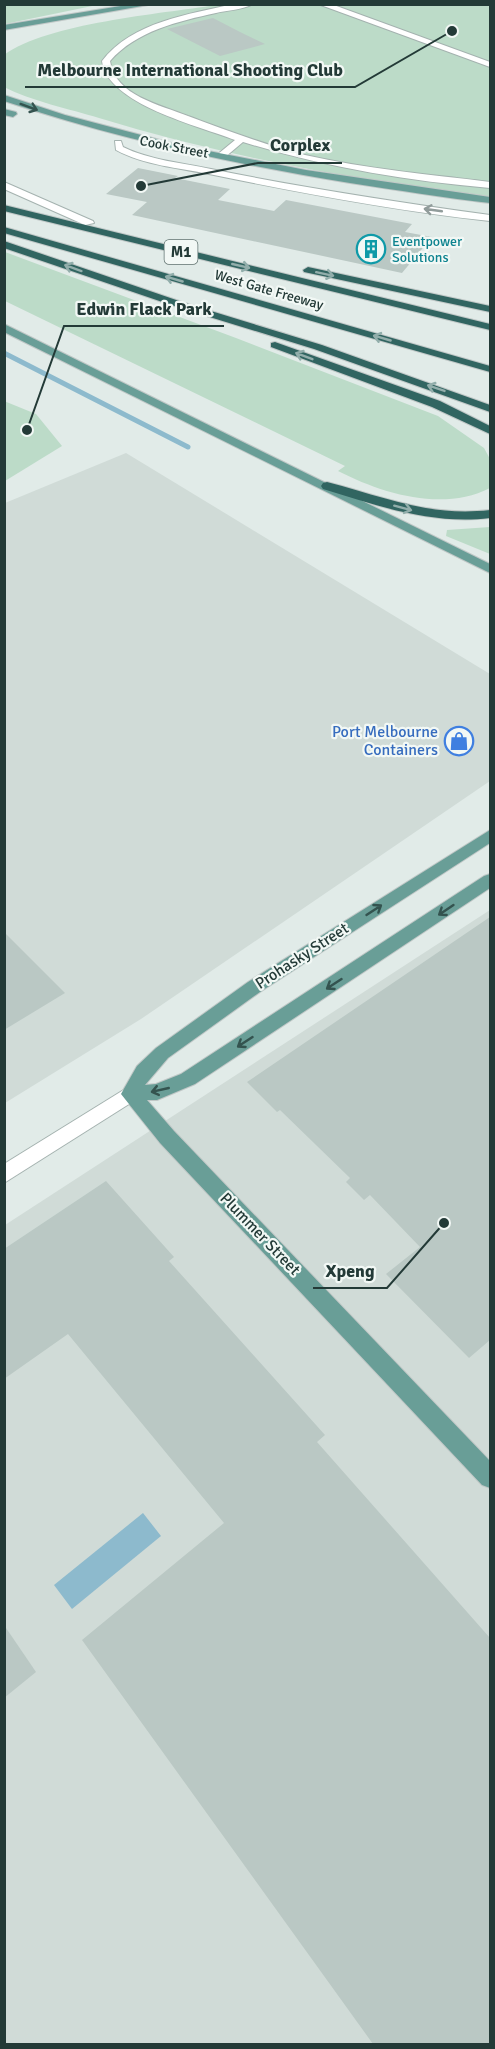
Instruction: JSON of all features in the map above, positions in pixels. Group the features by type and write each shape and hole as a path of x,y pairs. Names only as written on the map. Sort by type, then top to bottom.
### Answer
{"highway":[{"name":"West Gate Freeway","path":"4,208 490,327"},
{"path":"62,223 89,223 490,309"},
{"name":"West Gate Freeway","path":"4,230 490,369"},
{"path":"8,246 181,305 318,347 490,409"},
{"path":"301,280 490,316"},
{"path":"181,305 265,341 436,404 490,430"},
{"path":"327,486 435,516 467,517 490,514"}],"main road":[{"path":"4,28 150,4"},
{"path":"4,38 66,18"},
{"name":"Cook Street","path":"4,98 101,130 221,156 490,200"},
{"name":"Cook Street","path":"95,138 223,165 490,209"},
{"path":"4,321 17,333"},
{"path":"4,327 490,569"},
{"name":"Prohasky Street","path":"130,1094 144,1071 162,1053 254,987 490,836"},
{"name":"Prohasky Street","path":"130,1094 157,1092 188,1079 490,880"},
{"name":"Plummer Street","path":"130,1094 175,1146 490,1477"}],"street":[{"path":"249,4 165,24 119,46 106,61 110,74 131,96 150,105 242,139 302,158 363,169 490,185"},
{"path":"322,4 490,65"},
{"path":"221,156 242,139"},
{"name":"Cook Street","path":"118,143 118,148 126,153 196,170 316,193 490,218"},
{"path":"4,185 89,223"},
{"name":"Cook Street","path":"381,202 410,197"},
{"name":"Prohasky Street","path":"4,1176 130,1094"}],"shaded area":[{"path":"126,453 490,674 490,781 141,1019 5,1103 5,503"},
{"path":"490,910 490,2044 5,2044 5,1225"}],"green space":[{"path":"5,4 97,5 5,24"},
{"path":"216,5 490,5 490,197 342,175 244,156 147,132 51,104 4,87 4,55 23,44 76,27"},
{"path":"5,252 438,416 484,448 490,459 490,488 453,499 413,497 374,487 338,471 345,466 5,301"},
{"path":"4,401 36,414 62,446 5,481"},
{"path":"490,527 490,554 446,536 447,530"}],"water":[{"path":"143,1513 161,1536 72,1609 54,1585"}],"building":[{"path":"213,18 265,44 220,56 167,29"},
{"path":"138,168 230,189 218,200 274,211 286,200 412,224 405,232 432,237 402,273 132,215 147,202 106,194"},
{"path":"490,917 490,1340 469,1358 386,1274 420,1247 370,1195 364,1200 346,1182 350,1178 280,1110 277,1112 247,1082"},
{"path":"4,932 65,993 4,1030"},
{"path":"106,1181 174,1257 169,1261 325,1435 317,1442 490,1638 490,2044 373,2044 82,1640 224,1523 68,1334 4,1379 4,1249"},
{"path":"4,1625 36,1672 4,1698"}],"waterway":[{"path":"4,353 188,447"}],"place":[{"name":"Melbourne International Shooting Club","path":"452,31"},
{"name":"Corplex","path":"141,186"},
{"name":"Eventpower Solutions","path":"371,249"},
{"name":"Edwin Flack Park","path":"27,430"},
{"name":"Port Melbourne Containers","path":"459,741"},
{"name":"Xpeng","path":"444,1223"}]}
